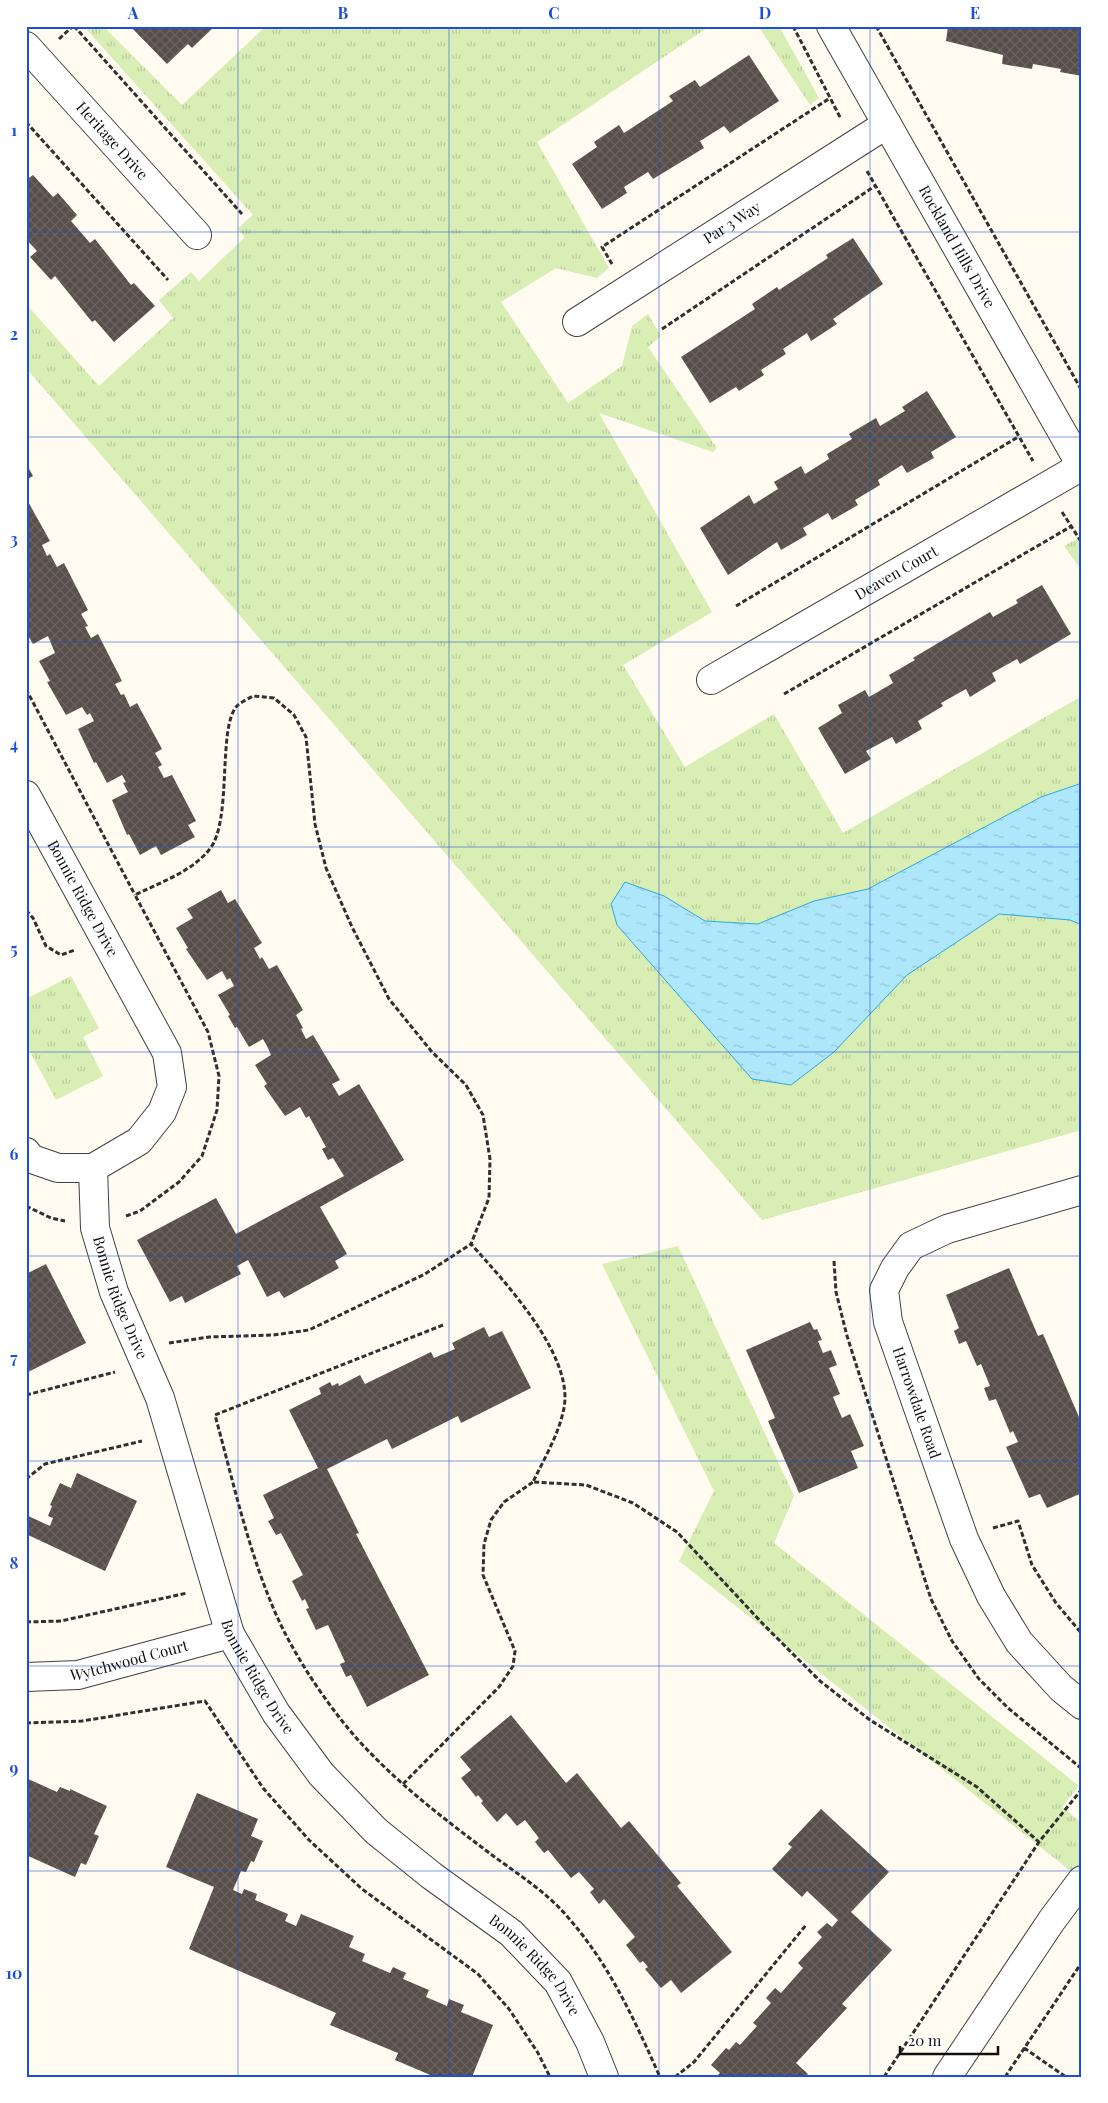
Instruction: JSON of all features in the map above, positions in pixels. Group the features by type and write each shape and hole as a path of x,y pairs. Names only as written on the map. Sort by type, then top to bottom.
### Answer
{"street":[{"name":"Rockland Hills Drive","path":"831,26 1082,467"},
{"name":"Heritage Drive","path":"26,46 197,235"},
{"name":"Par 3 Way","path":"577,322 887,124"},
{"name":"Deaven Court","path":"711,680 1082,467"},
{"name":"Bonnie Ridge Drive","path":"26,795 167,1053 172,1087 162,1112 140,1141 92,1168 58,1168 32,1159 26,1152"},
{"name":"Bonnie Ridge Drive","path":"92,1168 95,1228 114,1292 160,1398 230,1634 276,1713 321,1774 376,1831 432,1876 511,1933 558,1982 590,2042 604,2077"},
{"name":"Harrowdale Road","path":"1082,1190 947,1228 911,1246 895,1268 884,1290 888,1322 964,1539 987,1588 1019,1642 1061,1688 1082,1705"},
{"name":"Wytchwood Court","path":"26,1677 78,1675 230,1634"},
{"path":"947,2077 1052,1920 1082,1880"}],"path":[{"path":"74,26 242,214"},
{"path":"793,26 875,186 1070,527 1082,543"},
{"path":"876,26 1082,391"},
{"path":"614,269 602,247 830,98"},
{"path":"26,122 168,280"},
{"path":"662,329 875,186"},
{"path":"736,606 1018,437"},
{"path":"784,694 1070,527"},
{"path":"26,689 208,1032 219,1076 217,1110 202,1156 179,1182 140,1211 95,1228 51,1218 26,1206"},
{"path":"135,895 191,867 211,848 220,822 230,726 236,706 253,696 274,698 294,715 306,737 316,824 326,868 352,927 390,999 432,1052 466,1085 483,1115 490,1159 489,1198 471,1244 425,1274 309,1330 273,1335 209,1337 138,1348"},
{"path":"26,910 33,918 46,946 61,955 78,948"},
{"path":"402,1784 499,1687 512,1666 515,1651 483,1575 484,1544 491,1520 504,1502 533,1482 554,1440 564,1407 563,1377 544,1334 512,1290 471,1244"},
{"path":"834,1261 836,1292 847,1336 931,1599 952,1641 979,1679 1008,1708 1082,1769"},
{"path":"443,1326 215,1415 250,1544 270,1602 302,1662 339,1717 375,1758 402,1784 564,1912 598,1955 625,1999 660,2077"},
{"path":"26,1395 122,1370"},
{"path":"26,1479 45,1464 145,1441"},
{"path":"533,1482 586,1485 633,1503 677,1532 764,1625 820,1680 870,1720 977,1787 1038,1842"},
{"path":"988,1530 1018,1521 1032,1565 1056,1603 1082,1634"},
{"path":"26,1622 61,1621 190,1592"},
{"path":"26,1723 82,1721 205,1701 263,1788 309,1840 362,1889 478,1974 510,2009 538,2053 550,2077"},
{"path":"884,2077 1038,1842 1082,1788"},
{"path":"675,2077 694,2062 806,1925"},
{"path":"1005,2077 1082,1962"},
{"path":"1024,2048 1066,2077"}],"green space":[{"path":"91,26 103,26 182,105 266,26 710,26 537,142 609,268 597,278 556,268 501,302 568,403 622,366 632,326 648,314 661,336 648,347 717,448 713,452 599,413 712,612 623,665 685,767 774,714 843,833 1082,696 1082,1130 762,1220 26,368 26,304 99,386 173,318 159,300 191,272 199,281 245,237 237,229 253,215 87,30"},
{"path":"758,26 779,26 819,98 810,105"},
{"path":"1082,536 1082,571 1064,546"},
{"path":"71,976 99,1028 83,1037 103,1076 56,1100 26,1044 26,999"},
{"path":"678,1246 794,1496 774,1543 1079,1786 1062,1807 1082,1823 1082,1880 679,1561 714,1491 602,1264"}],"water":[{"path":"1082,783 1082,925 1070,920 999,914 907,975 834,1052 791,1085 752,1079 617,925 611,904 625,882 664,896 705,921 758,924 814,901 868,889 1041,797"}],"building":[{"path":"130,26 215,26 192,48 188,44 167,64"},
{"path":"948,26 1082,26 1082,76 1060,72 1061,69 1033,64 1032,69 1002,64 1003,55 946,41"},
{"path":"749,55 779,101 730,133 724,126 700,141 704,148 653,179 648,172 624,187 627,193 602,209 572,164 597,147 594,142 619,125 624,133 673,101 669,96 695,80 700,87"},
{"path":"26,175 29,178 33,175 53,197 58,193 77,215 71,221 90,243 95,239 131,285 134,283 155,306 114,342 95,320 92,322 55,276 51,280 30,257 37,251 26,239"},
{"path":"853,238 883,284 833,319 837,324 811,341 807,333 783,349 786,354 761,370 764,375 739,391 736,387 710,403 681,357 755,309 752,304 777,287 779,290 828,258 826,255"},
{"path":"927,391 956,437 931,452 934,458 907,473 902,465 878,480 880,485 855,500 858,505 832,520 828,513 803,528 807,535 781,550 777,542 728,575 700,528 749,495 754,504 778,489 774,482 801,466 805,474 829,459 827,454 852,439 849,434 876,418 880,426 905,411 902,407"},
{"path":"26,463 33,476 26,480"},
{"path":"26,498 50,541 42,545 47,556 50,554 57,567 64,563 88,610 81,614 88,626 85,627 91,638 98,634 122,681 115,684 121,695 124,694 130,707 137,703 162,749 155,753 162,765 158,767 164,778 172,775 196,821 188,825 195,837 161,855 156,846 140,855 129,834 127,835 112,800 128,792 123,783 126,782 122,775 107,783 96,762 94,763 78,729 94,721 90,713 87,715 82,707 66,715 47,682 50,681 39,661 55,653 48,636 33,644 26,632"},
{"path":"1042,585 1071,634 1020,664 1017,659 992,673 996,681 970,697 966,689 941,703 943,706 918,721 922,729 896,744 892,737 866,751 871,759 845,774 818,728 842,713 838,705 865,690 869,697 893,683 889,675 915,660 913,658 990,612 993,617 1018,603 1016,600"},
{"path":"221,890 228,903 235,899 262,943 254,948 260,959 262,957 269,969 277,965 303,1010 296,1015 303,1028 301,1029 306,1039 313,1035 340,1080 332,1084 339,1096 359,1084 404,1160 320,1207 347,1254 335,1261 339,1268 284,1298 279,1291 267,1297 248,1260 237,1266 241,1274 185,1303 182,1296 170,1302 137,1240 216,1198 236,1234 344,1176 333,1158 328,1160 322,1149 326,1147 309,1116 306,1118 300,1107 285,1116 264,1086 267,1084 255,1065 271,1055 267,1046 263,1039 249,1047 237,1027 235,1028 228,1016 230,1015 218,995 234,986 230,978 227,980 222,971 207,980 186,949 188,948 176,928 193,918 187,909"},
{"path":"46,1264 86,1343 26,1373 26,1274"},
{"path":"1009,1268 1038,1336 1043,1334 1082,1424 1082,1493 1047,1508 1040,1494 1029,1498 1006,1447 1018,1442 1013,1431 1010,1433 996,1399 989,1401 984,1388 990,1386 981,1364 977,1366 966,1341 959,1344 954,1331 959,1328 946,1295"},
{"path":"810,1322 814,1330 817,1329 822,1340 818,1341 823,1353 831,1350 837,1365 829,1368 840,1394 833,1397 842,1418 850,1414 864,1446 851,1451 858,1468 799,1493 768,1421 775,1418 746,1350"},
{"path":"484,1327 489,1337 502,1331 531,1388 461,1423 458,1416 392,1449 387,1439 327,1469 359,1533 356,1534 429,1675 367,1707 351,1675 346,1677 340,1664 345,1662 328,1625 316,1630 306,1609 309,1608 305,1599 302,1601 292,1581 303,1575 281,1533 276,1535 268,1521 274,1518 263,1495 318,1468 289,1410 321,1394 319,1388 330,1382 332,1386 338,1383 339,1386 360,1375 365,1384 431,1352 434,1358 455,1349 452,1343"},
{"path":"77,1473 137,1501 105,1571 26,1534 26,1515 50,1526 53,1518 48,1516 52,1506 50,1505 60,1483 71,1488"},
{"path":"511,1715 566,1783 577,1773 621,1828 629,1821 681,1883 677,1886 732,1952 681,1993 671,1980 661,1988 645,1969 648,1967 643,1961 640,1963 626,1945 635,1937 604,1899 599,1904 590,1892 594,1889 579,1872 571,1878 548,1850 544,1853 535,1842 539,1838 525,1820 517,1826 506,1813 497,1822 481,1803 483,1801 478,1795 476,1797 461,1778 471,1770 460,1757"},
{"path":"26,1778 57,1792 60,1787 70,1791 70,1789 107,1806 94,1834 99,1836 86,1865 81,1863 75,1877 26,1855"},
{"path":"197,1793 258,1819 251,1836 263,1841 254,1862 251,1861 246,1872 241,1871 233,1890 242,1894 244,1889 257,1894 255,1900 288,1914 285,1921 296,1926 301,1914 354,1936 349,1947 365,1954 362,1961 390,1973 393,1967 406,1973 403,1979 429,1990 426,1997 447,2006 449,1999 464,2005 461,2012 493,2025 472,2077 435,2077 395,2060 398,2053 330,2025 336,2013 189,1949 214,1887 166,1867"},
{"path":"821,1809 889,1872 851,1912 892,1950 842,2004 847,2008 796,2063 808,2074 805,2077 716,2077 720,2073 711,2065 726,2048 729,2050 736,2042 740,2045 757,2026 753,2023 771,2003 766,1998 775,1988 781,1993 803,1968 798,1963 822,1937 817,1932 827,1923 832,1927 838,1920 807,1891 802,1897 772,1869 792,1847 788,1844"}]}
